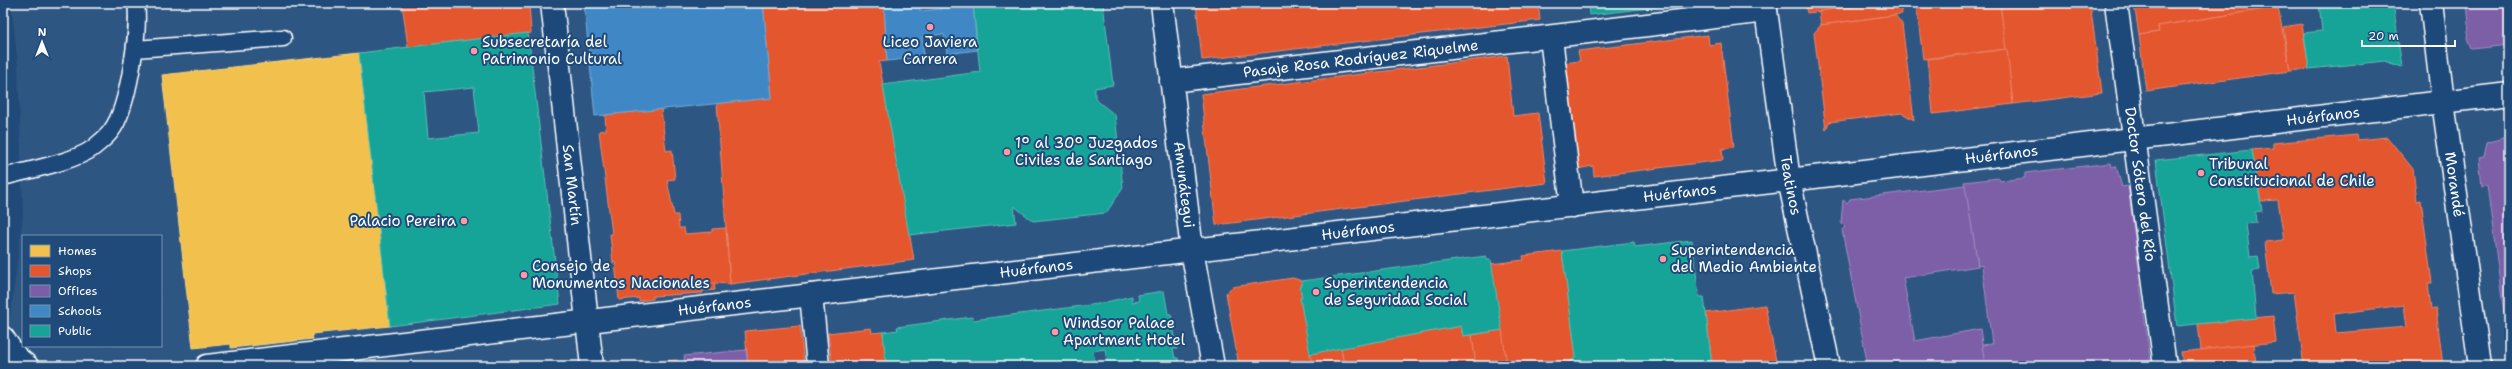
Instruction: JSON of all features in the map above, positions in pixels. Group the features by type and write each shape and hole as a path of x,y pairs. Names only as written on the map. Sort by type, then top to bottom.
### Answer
{"street":[{"name":"San Martín","path":"552,3 592,366"},
{"name":"Amunátegui","path":"1162,3 1192,250 1213,366"},
{"name":"Doctor Sótero del Río","path":"2116,3 2164,366"},
{"name":"Morandé","path":"2431,3 2443,102 2480,366"},
{"name":"Pasaje Rosa Rodríguez Riquelme","path":"1172,81 1551,38 1766,7"},
{"name":"Teatinos","path":"1766,7 1789,180 1829,366"},
{"path":"1551,38 1572,206"},
{"name":"Huérfanos","path":"207,366 1572,206 2509,94"},
{"path":"811,295 818,366"},
{"path":"3,338 16,357 27,366"}],"lane":[{"path":"3,177 54,163 92,149 112,130 127,94 135,49 136,3"},
{"path":"135,49 283,38"}],"shaded area":[{"path":"11,3 2509,3 2509,366 4,366 23,215 18,65"}],"building: Homes":[{"path":"359,53 390,326 312,334 313,339 231,348 231,344 193,348 162,75"}],"building: Shops":[{"path":"402,3 529,3 531,33 408,47"},
{"path":"763,3 884,3 887,61 879,62 914,260 730,284 717,103 772,98"},
{"path":"1196,3 1538,3 1540,20 1202,60"},
{"path":"1805,3 1886,3 1807,13"},
{"path":"1886,3 1900,3 1902,14 1821,25 1819,11"},
{"path":"1916,3 2000,3 2007,49 1923,59"},
{"path":"2000,3 2090,3 2102,93 2013,104"},
{"path":"2134,3 2277,3 2278,7 2158,26 2159,32 2139,35"},
{"path":"2278,7 2290,71 2146,91 2139,35 2159,32 2158,26"},
{"path":"1895,15 1902,24 1914,120 1902,113 1829,122 1826,130 1814,33 1821,25"},
{"path":"2302,24 2309,69 2290,71 2283,27"},
{"path":"1708,35 1709,45 1721,43 1734,147 1722,149 1723,160 1594,176 1593,166 1577,169 1564,63 1580,61 1578,51"},
{"path":"2007,49 2013,104 1933,114 1928,59"},
{"path":"1507,56 1513,116 1538,113 1547,183 1216,225 1201,94"},
{"path":"661,109 666,151 672,150 675,179 667,180 674,215 678,215 679,228 684,228 685,234 712,232 712,229 726,228 730,284 714,283 715,290 702,291 703,293 653,296 653,299 639,301 639,298 619,300 615,262 613,263 610,234 612,234 599,131 606,130 605,115"},
{"path":"2356,135 2357,140 2387,137 2413,169 2417,201 2421,200 2432,283 2428,283 2431,310 2436,309 2443,366 2304,366 2294,292 2271,294 2265,242 2284,240 2278,200 2261,201 2252,150 2273,148 2273,143","holes":["2404,305 2407,327 2336,333 2334,314"]},
{"path":"1562,251 1576,356 1571,362 1539,366 1507,366 1491,264 1524,260 1523,256"},
{"path":"1293,278 1302,281 1302,286 1300,286 1302,298 1300,298 1313,366 1239,366 1226,293 1232,287"},
{"path":"1765,305 1777,366 1712,366 1706,313"},
{"path":"2273,316 2276,342 2201,350 2198,324"},
{"path":"800,326 804,366 748,366 745,331"},
{"path":"1461,326 1463,336 1472,335 1476,366 1344,366 1341,348"},
{"path":"871,328 872,333 883,332 886,366 832,366 828,333"},
{"path":"1502,330 1507,366 1476,366 1472,335"},
{"path":"2254,344 2256,366 2183,366 2181,352"},
{"path":"1341,348 1344,366 1313,366 1310,354"},
{"path":"677,360 678,366 623,366 623,364"},
{"path":"1571,362 1577,366 1539,366"}],"building: Offices":[{"path":"2467,3 2509,3 2509,45 2471,49 2467,39 2469,24"},
{"path":"2509,136 2509,352 2487,185 2482,186 2479,158 2484,157 2487,143"},
{"path":"2111,163 2112,167 2116,166 2122,187 2128,186 2139,270 2142,269 2143,284 2140,285 2151,366 1985,366 1982,345 1992,344 1982,265 1978,266 1964,182 1999,178 2000,181 2025,178 2025,173"},
{"path":"1965,185 1978,266 1903,278 1915,341 1980,329 1985,366 1868,366 1842,230 1845,227 1841,223 1843,200 1847,203 1850,199"},
{"path":"746,350 748,366 685,366 684,356"}],"building: Schools":[{"path":"584,3 763,3 772,98 595,116"},
{"name":"Liceo Javiera Carrera","path":"884,3 919,3 920,11 941,9 941,3 973,3 977,50 947,54 944,34 922,37 924,57 887,61"}],"building: Public":[{"name":"1° al 30° Juzgados Civiles de Santiago","path":"973,3 1103,3 1113,85 1095,88 1095,99 1115,115 1123,188 1106,213 1033,221 1014,206 1016,223 909,235 883,85 980,72"},
{"path":"1588,3 1692,3 1589,15"},
{"path":"2319,3 2393,3 2402,67 2385,61 2309,69 2304,33 2322,31"},
{"name":"Palacio Pereira","path":"528,33 560,304 390,326 359,53","holes":["474,87 479,133 428,138 424,92"]},
{"path":"2252,150 2262,211 2255,212 2256,223 2246,224 2250,257 2258,256 2260,270 2252,271 2256,318 2177,326 2156,160"},
{"path":"1692,240 1699,297 1704,297 1712,366 1577,366 1571,362 1576,356 1562,251 1634,242 1635,247"},
{"path":"1486,256 1487,260 1491,260 1502,330 1463,336 1461,326 1310,354 1300,298 1302,298 1300,286 1302,286 1302,281"},
{"path":"1164,291 1168,314 1171,314 1177,349 1173,349 1175,358 1178,358 1180,366 1108,366 1105,349 1093,351 1095,363 1078,366 886,366 883,332 898,330 897,327 972,317 973,320 1098,304 1132,296 1132,302 1139,301 1138,295"}],"place":[{"name":"Liceo Javiera Carrera","path":"930,27"},
{"name":"Subsecretaría del Patrimonio Cultural","path":"474,51"},
{"name":"1° al 30° Juzgados Civiles de Santiago","path":"1007,152"},
{"name":"Tribunal Constitucional de Chile","path":"2201,173"},
{"name":"Palacio Pereira","path":"464,221"},
{"name":"Superintendencia del Medio Ambiente","path":"1663,259"},
{"name":"Consejo de Monumentos Nacionales","path":"524,275"},
{"name":"Superintendencia de Seguridad Social","path":"1316,292"},
{"name":"Windsor Palace Apartment Hotel","path":"1055,332"}]}
